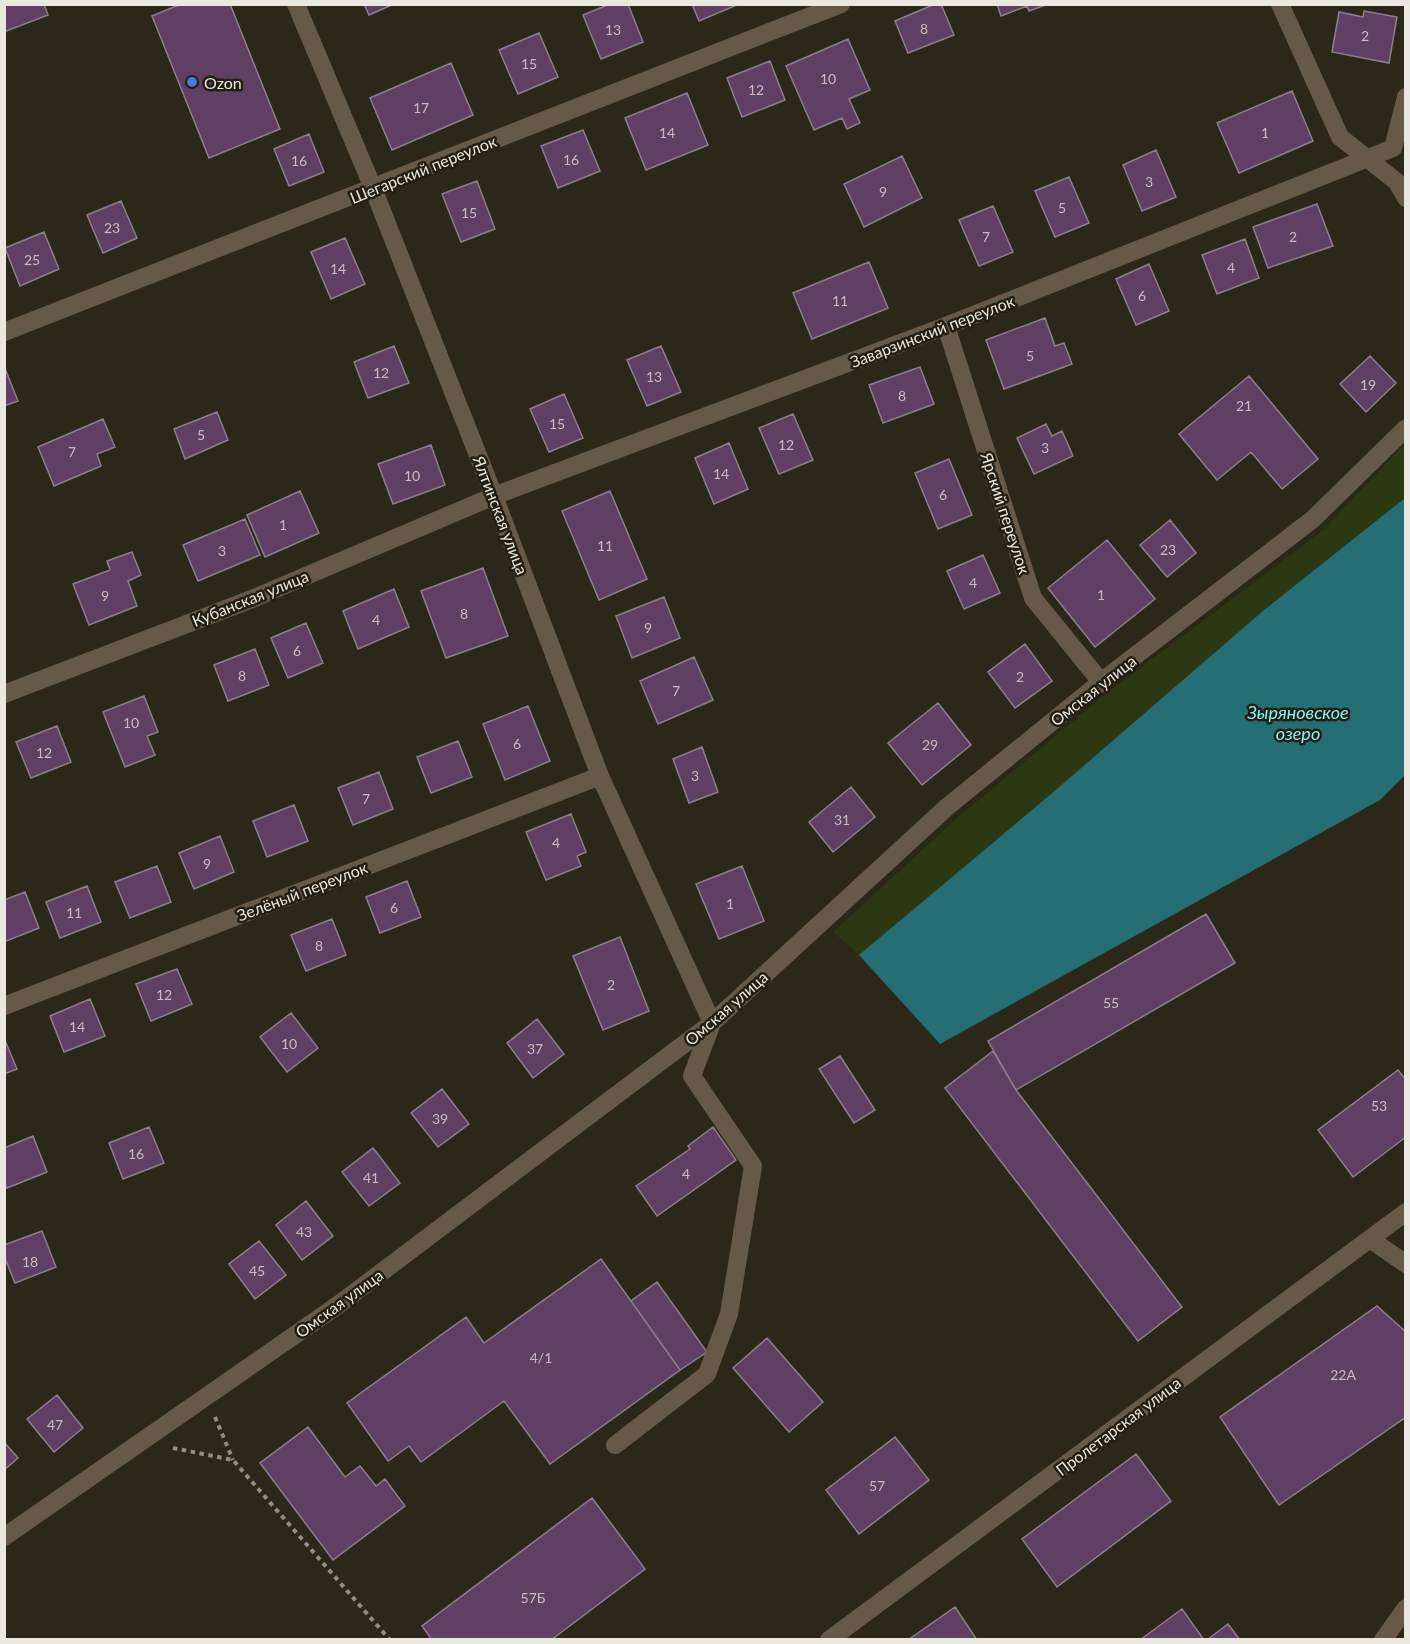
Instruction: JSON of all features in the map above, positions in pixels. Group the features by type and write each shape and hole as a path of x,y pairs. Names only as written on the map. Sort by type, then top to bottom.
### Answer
{"street":[{"name":"Ялтинская улица","path":"296,4 373,188 494,496 600,776 712,1023"},
{"name":"Шегарский переулок","path":"4,332 841,4"},
{"path":"1280,4 1340,137 1397,182 1406,198"},
{"name":"Заварзинский переулок","path":"494,496 946,326 1393,148 1406,97"},
{"name":"Ярский переулок","path":"946,326 1033,598 1101,682"},
{"name":"Омская улица","path":"4,1537 338,1305 712,1023 947,807 1101,682 1313,519 1406,428"},
{"name":"Кубанская улица","path":"4,694 252,599 494,496"},
{"name":"Зелёный переулок","path":"4,1006 600,776"},
{"path":"615,1445 707,1374 729,1314 753,1166 692,1076 712,1023"},
{"name":"Пролетарская улица","path":"829,1640 1406,1212"},
{"path":"1370,1239 1406,1264"},
{"path":"1383,1640 1406,1608"}],"path":[{"path":"207,1396 233,1460 390,1640"},
{"path":"141,1442 233,1460"}],"green space":[{"path":"1405,444 1405,498 1264,610 1051,794 859,955 833,932 958,817 1107,693 1323,530"}],"water":[{"name":"Зыряновское озеро","path":"1405,498 1405,775 1380,800 940,1044 859,955 1051,794 1264,610"}],"building":[{"path":"4,4 44,4 48,15 4,32"},
{"path":"181,4 230,4 280,129 209,158 152,16"},
{"path":"364,4 394,4 369,15"},
{"path":"610,4 628,4 643,42 601,59 583,15"},
{"path":"692,4 739,4 699,21"},
{"path":"935,4 941,4 954,35 908,53 895,21"},
{"path":"997,4 1048,4 1029,11 1027,6 1001,16"},
{"path":"1364,11 1397,17 1389,63 1332,52 1339,12 1363,17"},
{"path":"539,33 558,77 518,94 499,50"},
{"path":"848,39 870,90 849,99 860,123 847,129 842,118 814,130 786,66"},
{"path":"770,61 785,100 742,117 727,78"},
{"path":"451,63 473,115 392,150 370,98"},
{"path":"1292,91 1313,141 1239,173 1217,123"},
{"path":"687,93 708,145 646,170 625,118"},
{"path":"583,130 600,171 558,188 541,146"},
{"path":"309,134 324,172 289,186 274,149"},
{"path":"1156,150 1176,197 1142,211 1123,165"},
{"path":"902,156 922,198 864,227 844,184"},
{"path":"1069,177 1089,223 1055,237 1035,191"},
{"path":"477,181 495,229 461,242 442,194"},
{"path":"121,201 137,238 103,253 87,215"},
{"path":"1317,204 1333,246 1268,268 1253,227"},
{"path":"993,206 1013,252 979,266 959,220"},
{"path":"44,232 59,269 20,286 5,248"},
{"path":"345,238 365,284 331,299 311,252"},
{"path":"1245,239 1259,278 1217,294 1202,255"},
{"path":"869,262 888,308 812,339 793,293"},
{"path":"1149,264 1169,311 1136,325 1116,279"},
{"path":"1045,318 1055,346 1064,343 1072,364 1004,389 986,340"},
{"path":"394,346 409,383 368,398 354,362"},
{"path":"661,346 681,392 647,406 627,360"},
{"path":"1370,356 1396,383 1366,412 1340,384"},
{"path":"4,366 18,401 4,406"},
{"path":"920,367 934,404 883,423 869,385"},
{"path":"1249,376 1318,459 1282,489 1251,452 1217,480 1179,434"},
{"path":"564,394 583,438 549,452 530,409"},
{"path":"217,412 228,440 185,459 174,429"},
{"path":"793,414 813,460 779,474 759,428"},
{"path":"103,419 115,447 97,454 101,466 54,486 38,447"},
{"path":"1046,424 1052,436 1062,431 1073,456 1034,474 1017,438"},
{"path":"729,443 748,489 714,504 695,458"},
{"path":"431,445 445,485 393,504 378,464"},
{"path":"949,459 972,515 938,529 915,473"},
{"path":"300,491 319,533 265,557 247,515"},
{"path":"610,491 647,579 599,600 562,511"},
{"path":"245,519 260,555 198,581 183,545"},
{"path":"1170,520 1196,553 1167,577 1140,545"},
{"path":"1107,540 1155,599 1095,647 1048,588"},
{"path":"132,552 141,575 128,581 137,606 89,625 73,584 110,570 107,561"},
{"path":"983,555 1000,593 964,609 947,571"},
{"path":"483,568 508,636 446,658 421,591"},
{"path":"394,589 409,627 358,649 343,611"},
{"path":"664,597 680,638 632,658 616,616"},
{"path":"306,623 323,663 288,678 271,638"},
{"path":"1025,644 1052,681 1015,708 988,672"},
{"path":"255,649 269,685 228,701 214,665"},
{"path":"694,657 713,700 658,724 640,681"},
{"path":"144,696 158,732 147,736 155,755 125,767 103,712"},
{"path":"938,703 971,745 922,785 888,743"},
{"path":"528,706 550,761 505,780 483,724"},
{"path":"57,726 71,762 31,778 16,742"},
{"path":"458,741 472,777 431,793 417,757"},
{"path":"702,747 718,792 689,803 673,759"},
{"path":"379,772 393,809 353,825 338,788"},
{"path":"851,787 875,817 833,852 809,822"},
{"path":"294,805 308,841 267,857 253,821"},
{"path":"571,814 586,852 577,856 581,866 546,880 526,832"},
{"path":"220,836 234,872 194,889 179,853"},
{"path":"157,866 171,902 130,918 115,882"},
{"path":"742,866 764,921 719,939 696,884"},
{"path":"407,881 421,917 380,933 366,897"},
{"path":"87,886 101,922 60,938 46,902"},
{"path":"25,892 39,928 4,942 4,900"},
{"path":"1206,914 1235,963 1016,1090 988,1041"},
{"path":"332,919 346,955 306,971 291,935"},
{"path":"620,937 649,1011 603,1030 573,956"},
{"path":"177,969 192,1004 151,1021 136,984"},
{"path":"90,999 105,1036 64,1052 50,1016"},
{"path":"291,1013 318,1048 287,1072 260,1037"},
{"path":"537,1019 564,1054 533,1078 507,1043"},
{"path":"4,1038 17,1069 4,1074"},
{"path":"993,1051 1016,1090 1182,1307 1138,1341 945,1088"},
{"path":"840,1056 875,1110 854,1123 819,1069"},
{"path":"1398,1070 1406,1080 1406,1137 1353,1177 1318,1130"},
{"path":"442,1089 469,1124 438,1147 411,1113"},
{"path":"149,1127 164,1163 123,1179 109,1143"},
{"path":"713,1127 736,1160 657,1216 636,1186 690,1149 688,1146"},
{"path":"33,1136 47,1172 7,1188 4,1183 4,1148"},
{"path":"373,1148 400,1183 369,1206 342,1172"},
{"path":"306,1201 333,1236 302,1260 276,1225"},
{"path":"42,1231 56,1267 15,1283 4,1256 4,1245"},
{"path":"259,1241 286,1275 255,1299 229,1264"},
{"path":"601,1259 680,1370 550,1464 504,1401 421,1462 409,1446 388,1461 347,1403 466,1317 484,1343"},
{"path":"657,1282 707,1352 680,1370 631,1301"},
{"path":"1377,1306 1406,1332 1406,1417 1279,1505 1220,1417"},
{"path":"767,1338 823,1402 789,1432 733,1368"},
{"path":"57,1395 83,1428 54,1452 27,1419"},
{"path":"308,1427 345,1477 360,1466 376,1486 385,1479 405,1506 333,1560 260,1463"},
{"path":"895,1437 929,1480 859,1534 826,1490"},
{"path":"4,1442 18,1458 4,1470"},
{"path":"1136,1454 1171,1501 1057,1587 1022,1539"},
{"path":"592,1498 645,1569 551,1640 432,1640 422,1626"},
{"path":"955,1607 977,1640 908,1640"},
{"path":"1182,1609 1204,1640 1140,1640"},
{"path":"1228,1624 1240,1640 1207,1640"}],"place":[{"name":"Ozon","path":"192,82"}]}
